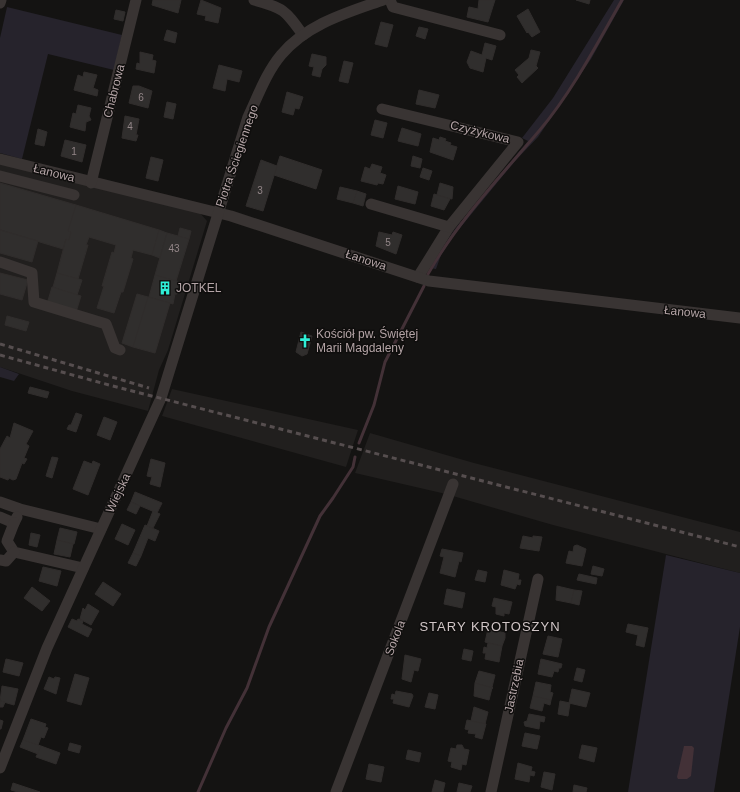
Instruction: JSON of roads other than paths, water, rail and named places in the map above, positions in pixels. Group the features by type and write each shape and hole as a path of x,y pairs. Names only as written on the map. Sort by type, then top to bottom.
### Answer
{"street":[{"name":"Chabrowa","path":"91,182 136,0"},
{"path":"254,0 273,5 287,12 303,35"},
{"name":"Piotra Ściegiennego","path":"218,212 248,117 267,77 282,55 303,35 329,20 383,0"},
{"path":"390,0 393,7 500,36"},
{"name":"Czyżykowa","path":"382,109 518,142 449,227 418,277"},
{"name":"Łanowa","path":"0,160 218,212 437,282 740,318"},
{"path":"0,176 74,195"},
{"path":"371,204 449,227"},
{"name":"Wiejska","path":"0,768 47,648 161,398 218,212"},
{"path":"0,262 32,273 34,302 106,324 115,348 120,350"},
{"name":"Sokola","path":"336,792 453,484"},
{"path":"0,502 20,509 101,529"},
{"path":"20,509 4,540 14,552 83,568"},
{"path":"0,517 14,523"},
{"path":"0,560 6,561 14,552"},
{"name":"Jastrzębia","path":"491,792 538,579"}],"waterway":[{"path":"428,274 466,218 551,116 584,67 622,0"},
{"path":"359,443 374,405 385,362 424,286"},
{"path":"198,792 226,728 247,688 269,627 320,516 353,467 355,457"}],"railway":[{"path":"0,344 149,388"},
{"path":"0,355 109,385 740,547"}],"place":[{"name":"JOTKEL","path":"165,288"},
{"name":"Kościół pw. Świętej Marii Magdaleny","path":"305,341"}],"district":[{"name":"STARY KROTOSZYN","path":"490,626"}]}
